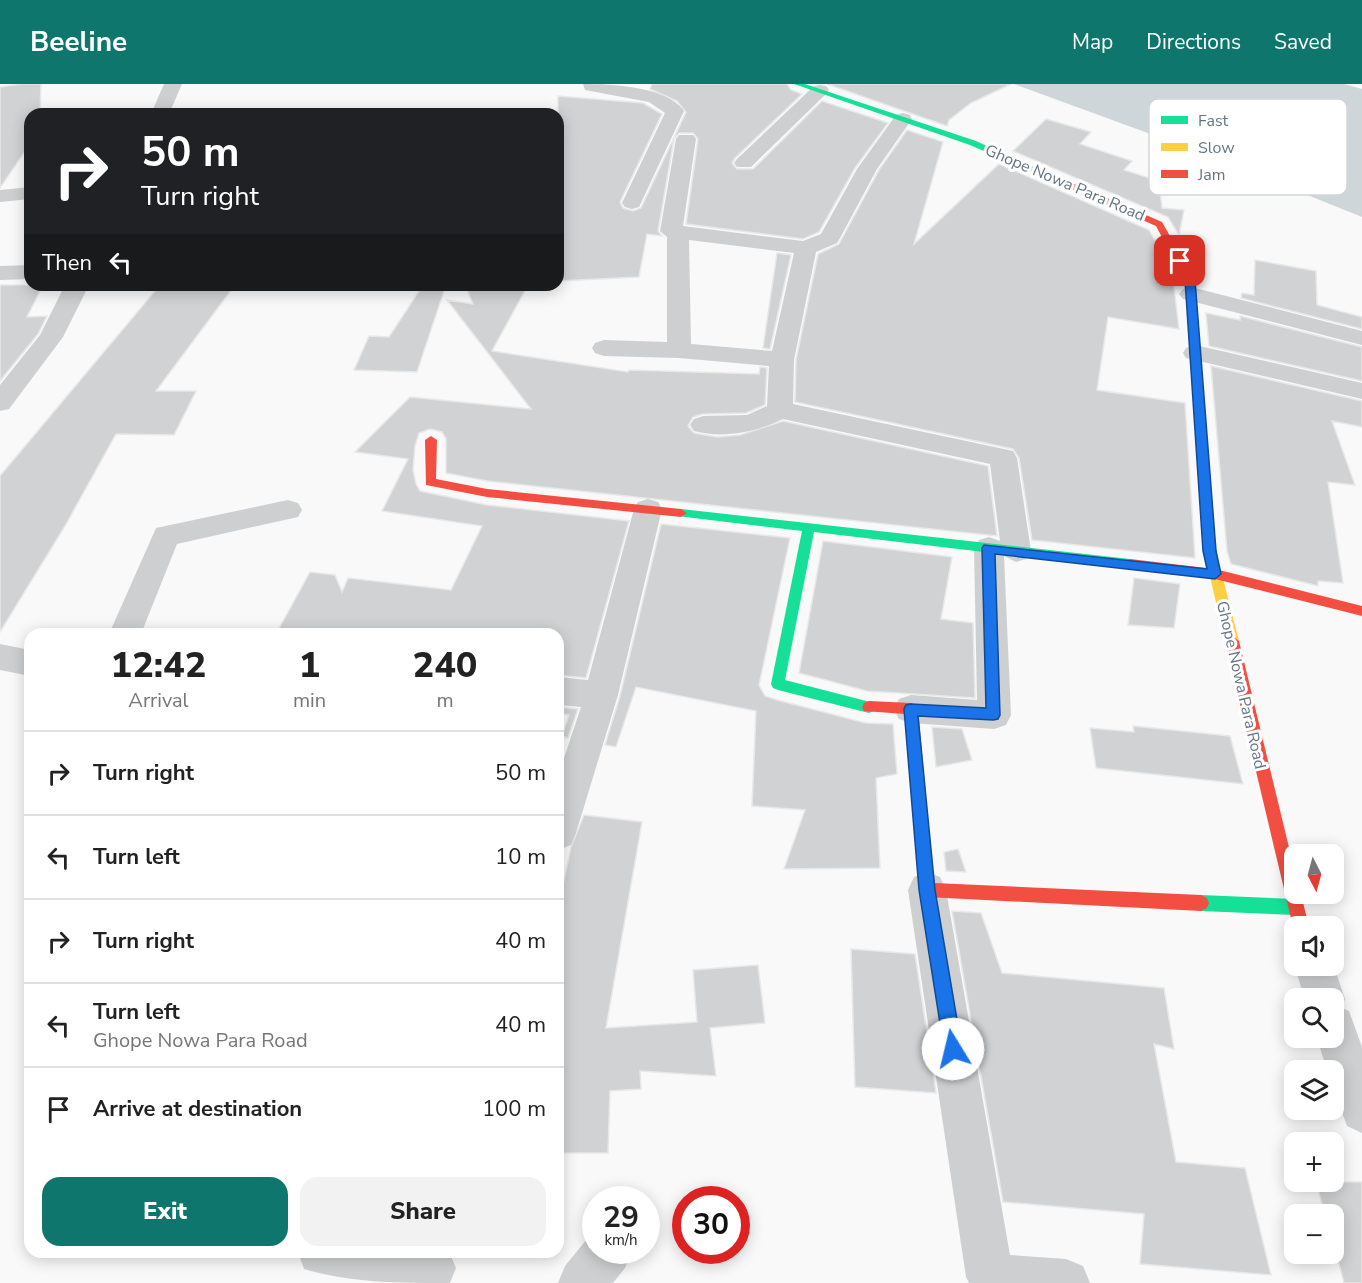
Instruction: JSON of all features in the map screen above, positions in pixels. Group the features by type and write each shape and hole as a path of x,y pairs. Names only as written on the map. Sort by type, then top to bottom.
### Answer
{"street":[{"path":"163,108 173,84"},
{"path":"593,84 591,86 655,98 675,111 632,203"},
{"name":"Ghope Nowa Para Road","path":"798,84 973,143 1159,224 1190,280 1210,551 1298,916"},
{"path":"744,163 820,90"},
{"path":"686,140 671,231 806,248 830,238 867,169 903,119"},
{"path":"0,196 24,194"},
{"path":"678,232 679,350"},
{"path":"780,411 782,360 806,248"},
{"path":"0,273 24,272"},
{"path":"0,403 51,337 74,291"},
{"path":"1191,294 1362,338"},
{"path":"604,348 679,350 782,360"},
{"path":"1195,353 1362,391"},
{"path":"703,425 751,424 780,411 1003,458 1002,550 993,715 867,707 778,684 809,527"},
{"path":"430,441 430,482 487,494 648,509 1215,574 1362,611"},
{"path":"564,809 601,694 648,509"},
{"path":"128,628 166,536 288,510"},
{"path":"0,657 24,662"},
{"path":"564,691 601,694"},
{"path":"911,709 927,890 988,1281 1066,1283"},
{"path":"927,890 1295,907"},
{"path":"1344,1019 1362,1021"},
{"path":"1341,1048 1362,1111"},
{"path":"363,1258 432,1268"},
{"path":"582,1283 597,1264"}],"shaded area":[{"path":"1014,84 1344,84 1362,89 1362,217 1307,195 1347,195 1347,99 1149,99 1149,133"}],"building":[{"path":"41,84 40,108 24,108 24,153 0,188 0,87"},
{"path":"652,84 787,84 791,90 802,94 735,158 732,163 737,169 753,169 822,101 888,123 855,168 819,232 803,239 686,224 698,139 693,133 679,133 674,139 658,231 662,236 647,234 639,277 564,281 564,108 558,108 558,96 643,103 662,114 620,202 623,208 633,211 641,208 686,112 677,101 650,89"},
{"path":"827,84 1011,84 971,103 949,120 947,126"},
{"path":"1046,119 1091,132 1080,144 1132,161 1124,170 1149,178 1149,195 1161,195 1162,208 1184,210 1179,235 1168,217 1013,151"},
{"path":"907,130 943,142 914,244 999,164 1149,230 1172,271 1179,329 1108,317 1097,390 1185,403 1195,558 1032,540 1019,458 1013,449 795,402 796,360 818,254 839,244 879,170"},
{"path":"777,253 791,255 770,349 763,348"},
{"path":"1255,260 1316,271 1317,305 1362,317 1362,329 1241,298 1242,293 1254,295"},
{"path":"0,285 24,285 24,291 40,291 27,317 47,316 38,334 0,381"},
{"path":"155,291 231,291 156,391 196,391 174,435 116,434 65,526 0,632 0,476"},
{"path":"419,291 444,291 417,372 354,370 369,336 389,337"},
{"path":"468,291 525,291 492,351 628,372 629,370 759,374 760,367 767,368 765,405 746,413 703,414 693,417 688,426 694,433 717,437 740,435 783,421 988,466 997,536 487,481 446,473 446,439 442,432 430,429 419,433 415,446 413,470 420,491 487,505 629,521 586,678 564,676 564,628 279,628 310,572 335,575 342,592 348,578 451,590 482,526 382,511 408,459 355,452 410,397 531,409 447,300 473,304"},
{"path":"1206,313 1240,320 1240,316 1362,347 1362,381 1209,346"},
{"path":"1211,366 1362,401 1362,427 1332,421 1355,485 1328,482 1343,583 1318,581 1318,586 1231,564 1227,551"},
{"path":"661,524 790,538 759,685 765,696 777,700 866,723 893,724 897,774 876,778 880,868 784,869 805,810 752,806 756,711 636,687 616,747 605,745 620,696"},
{"path":"823,541 952,557 941,619 973,623 975,698 867,691 799,673"},
{"path":"1134,578 1180,584 1174,628 1128,625"},
{"path":"564,708 578,709 568,738 564,737 564,730 569,715 564,714"},
{"path":"1133,726 1230,736 1243,784 1096,768 1090,728 1134,732"},
{"path":"932,727 962,729 972,760 936,767"},
{"path":"584,815 642,822 606,1028 697,1022 693,970 758,965 765,1023 710,1028 716,1076 640,1071 641,1089 610,1091 608,1153 564,1153 564,880 571,847"},
{"path":"958,849 966,872 946,871 944,852"},
{"path":"952,911 981,913 1002,973 1164,988 1174,1049 1154,1044 1176,1162 1245,1168 1271,1275 1140,1264 1144,1214 1003,1202"},
{"path":"851,949 915,954 936,1093 855,1087"},
{"path":"1344,1182 1362,1182 1362,1283 1344,1283 1339,1264 1344,1264 1344,1204 1322,1204 1319,1192 1344,1192"}],"traffic: fast":[{"path":"798,84 973,143 1051,177"},
{"path":"681,513 1130,564"},
{"path":"809,527 778,684 869,707"},
{"path":"1201,903 1295,907"}],"traffic: slow":[{"path":"1197,381 1210,551 1232,641"}],"traffic: jam":[{"path":"1051,177 1159,224 1190,280 1197,381"},
{"path":"431,440 430,482 487,493 681,513"},
{"path":"1130,564 1215,574 1362,611"},
{"path":"1232,641 1298,916"},
{"path":"869,707 911,709 927,890 1201,903"}],"route":[{"path":"953,1049 927,890 911,709 993,715 988,548 1215,574 1210,551 1190,280 1180,261"}]}
